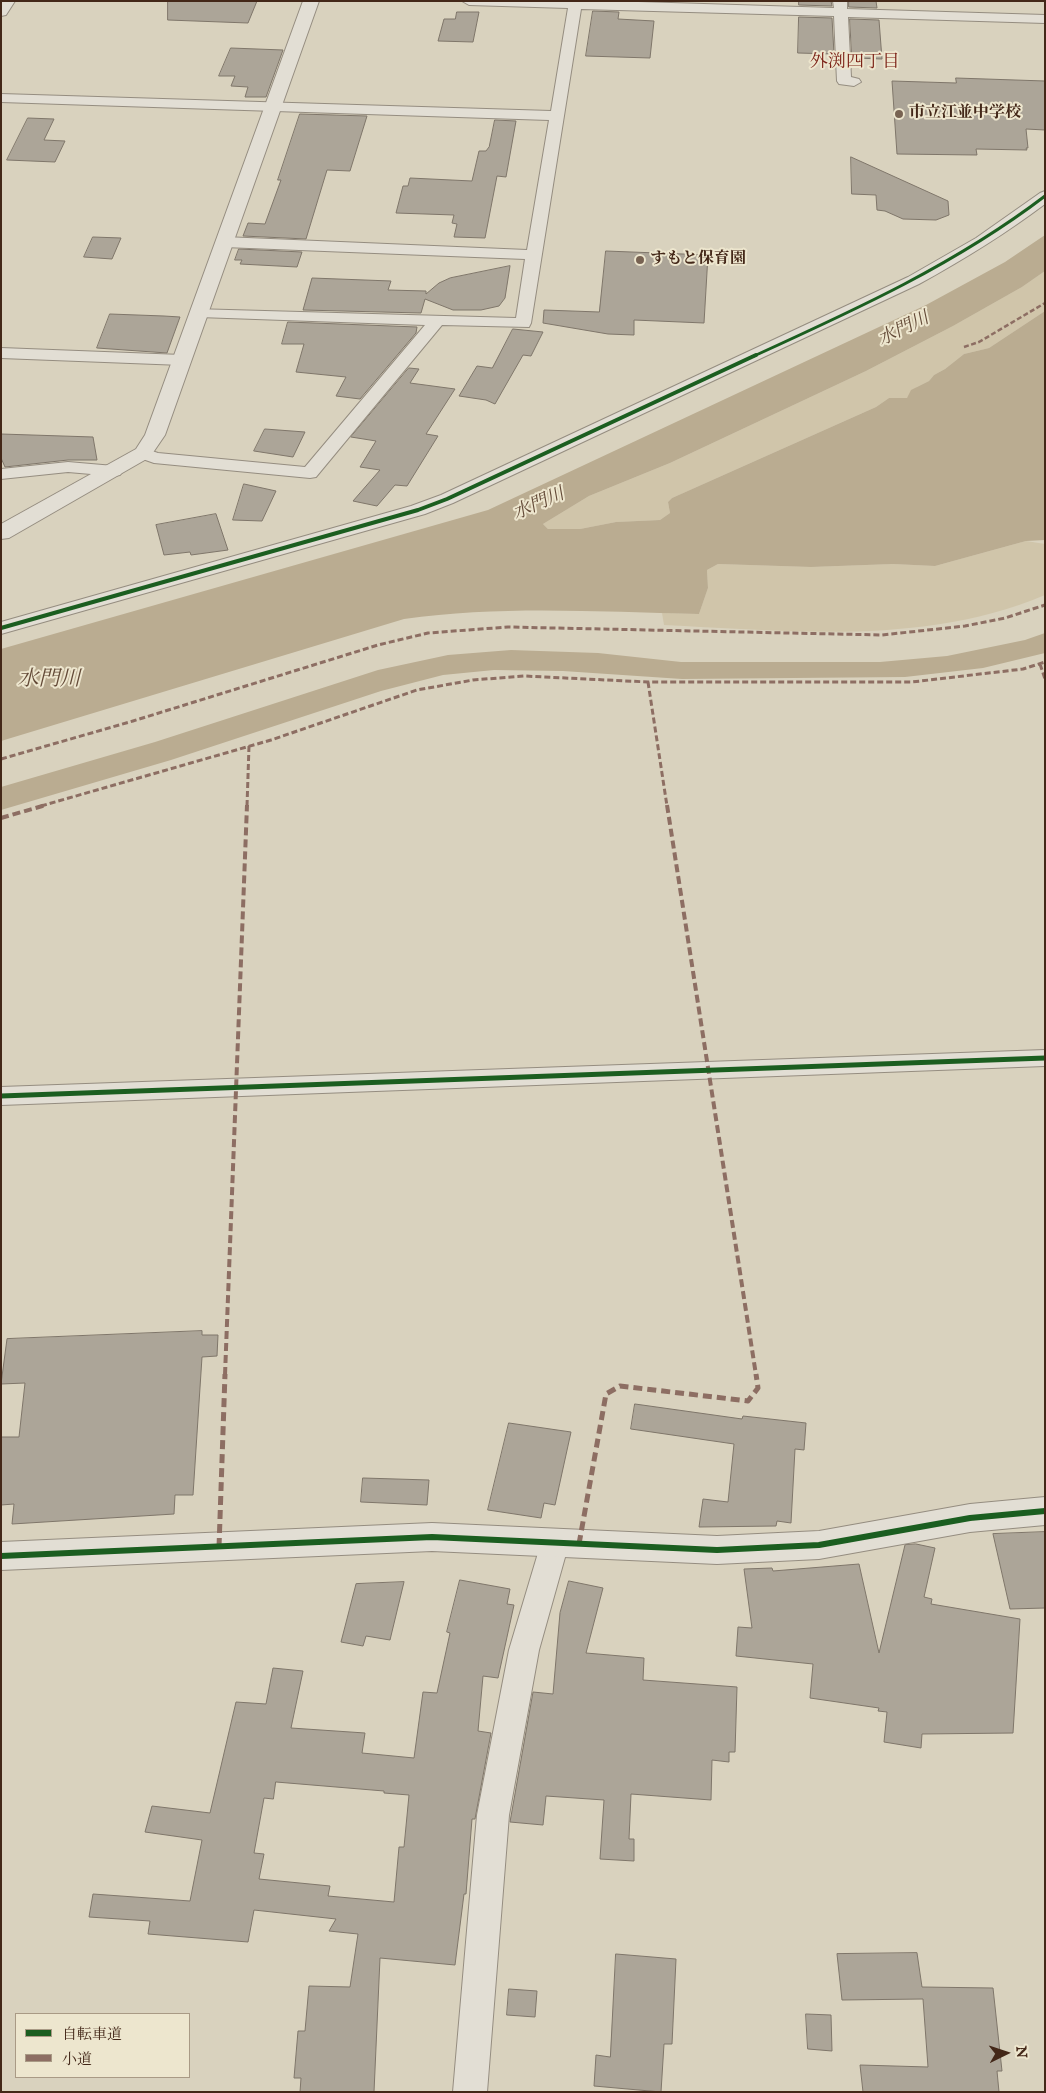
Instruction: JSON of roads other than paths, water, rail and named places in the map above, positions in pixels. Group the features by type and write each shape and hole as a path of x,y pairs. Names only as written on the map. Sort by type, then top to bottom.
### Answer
{"street":[{"path":"1,12 8,1"},
{"path":"1,533 143,453 155,435 311,1"},
{"path":"469,1 840,7 1045,19"},
{"path":"199,312 523,323 576,3"},
{"path":"840,7 844,81 854,82"},
{"path":"1,98 558,116"},
{"path":"1,628 418,510 446,499 828,322 921,276 1017,219 1045,196"},
{"path":"224,242 534,255"},
{"path":"143,453 154,458 310,473 435,320"},
{"path":"1,353 182,360"},
{"path":"1,474 68,467 114,471"},
{"path":"1,1096 1045,1058"},
{"path":"1,1556 432,1537 717,1550 819,1545 970,1518 1045,1511"},
{"path":"470,2092 493,1814 524,1650 556,1543"}],"water":[{"name":"水門川","path":"1045,235 1045,271 1022,287 953,326 866,371 670,463 589,496 543,524 548,529 580,529 616,522 660,520 670,513 668,502 672,498 876,407 889,398 907,398 911,390 929,381 934,375 964,354 989,348 1045,311 1045,540 1026,541 935,566 893,564 811,567 718,564 707,570 708,588 699,614 515,611 478,612 404,619 1,741 1,649 488,510 926,305 1005,262"},
{"path":"1045,633 1045,653 983,668 905,677 682,679 563,671 494,670 443,675 381,691 171,760 1,810 1,787 155,742 378,670 448,655 511,650 598,653 681,662 880,662 947,656 1025,640"}],"place":[{"name":"市立江並中学校","path":"899,114"},
{"name":"すもと保育園","path":"640,260"}],"district":[{"name":"外渕四丁目","path":"855,63"}]}
